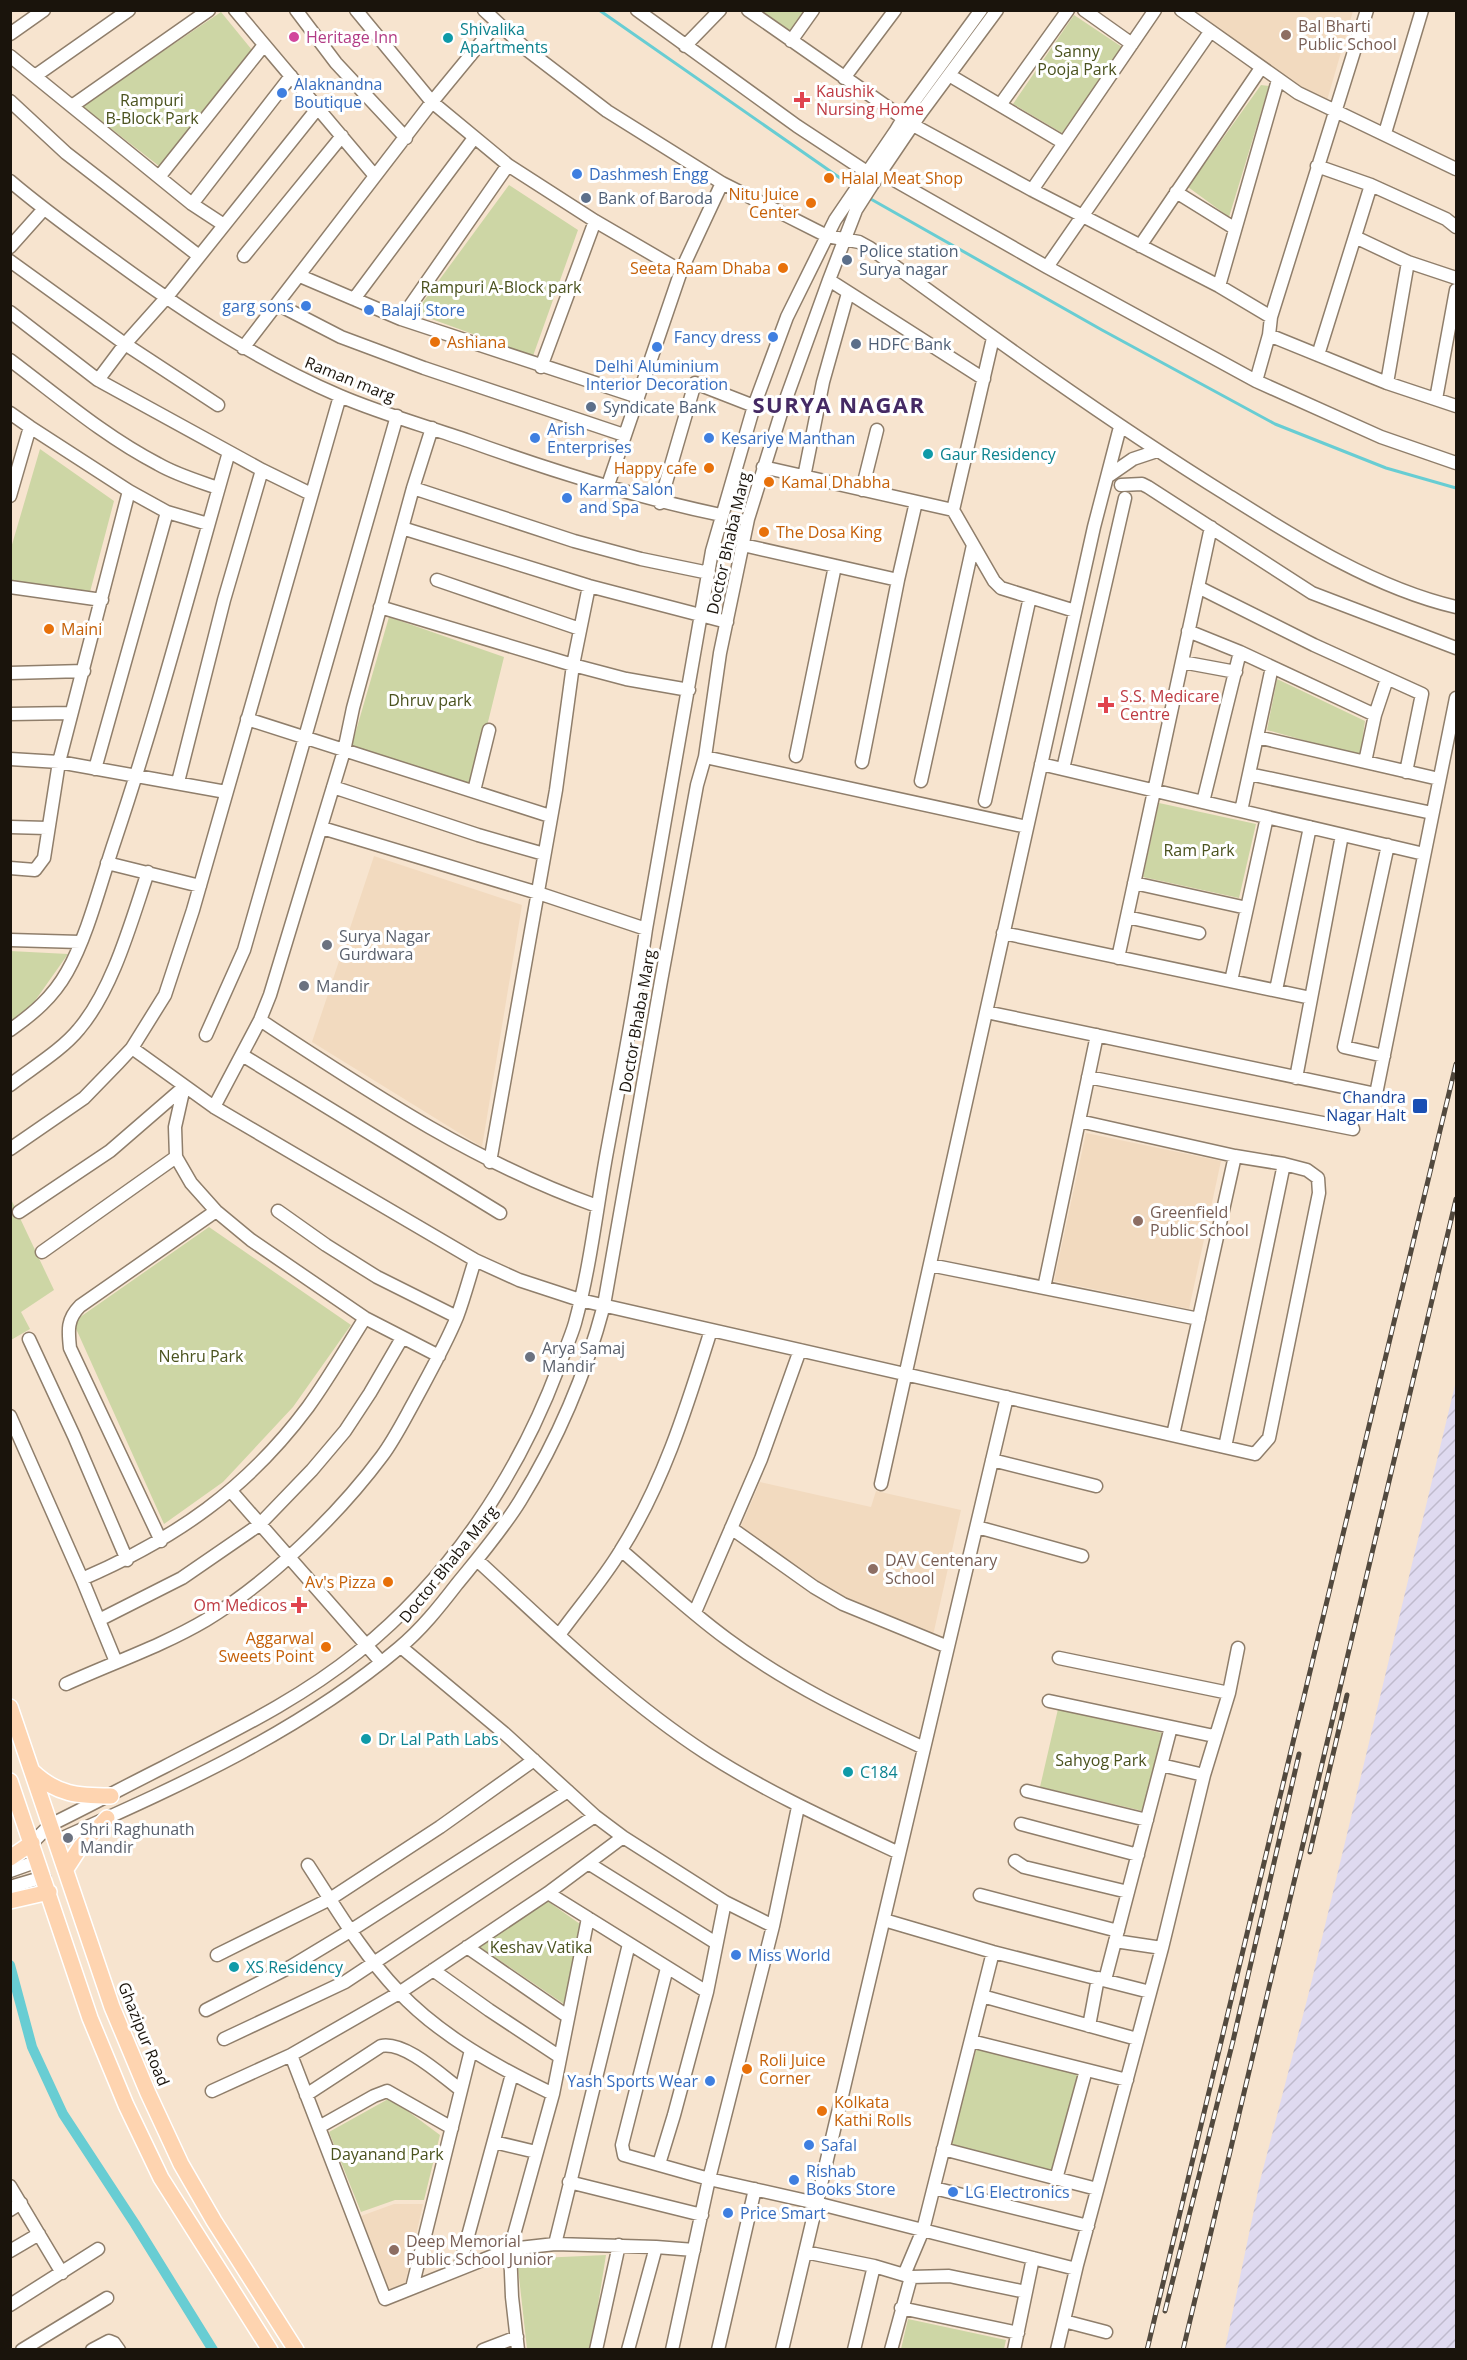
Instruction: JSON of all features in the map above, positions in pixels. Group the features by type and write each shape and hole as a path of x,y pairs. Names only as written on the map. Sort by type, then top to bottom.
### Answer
{"main road":[{"name":"Ghazipur Road","path":"10,1707 112,2007 180,2164 296,2349"},
{"path":"32,1771 45,1783 62,1792 87,1796 111,1796"},
{"path":"10,1781 90,2018 126,2105 161,2178 270,2349"},
{"path":"66,1869 81,1846 114,1815"},
{"path":"12,1864 32,1843"},
{"path":"17,1892 50,1897 75,1895"}],"street":[{"path":"10,34 44,10"},
{"path":"35,76 129,10"},
{"path":"72,106 209,10"},
{"path":"235,10 375,176"},
{"path":"296,10 336,63 406,138"},
{"path":"356,10 432,102 474,138 508,165 595,221 681,271"},
{"path":"484,10 526,49 608,111 722,183 826,236 859,242 870,248 1120,427 1313,548 1380,580 1456,607"},
{"path":"637,10 871,176 1047,267 1256,381 1381,436 1456,463"},
{"path":"685,46 720,10"},
{"path":"748,10 909,121 1032,190 1218,286 1271,317"},
{"path":"792,41 813,10"},
{"path":"844,78 895,10"},
{"name":"Doctor Bhaba Marg","path":"909,121 910,107 981,10"},
{"name":"Doctor Bhaba Marg","path":"32,1843 50,1825 250,1724 303,1693 366,1645 411,1604 449,1560 476,1527 505,1480 544,1405 574,1325 580,1300 592,1246 597,1206 637,991 709,573 721,515 734,480 754,406 787,317 826,236 852,206 909,121 949,75 997,10"},
{"path":"1000,105 1068,10"},
{"path":"1084,10 1132,44"},
{"path":"1032,190 1155,10"},
{"path":"1181,10 1298,93 1456,169"},
{"path":"1256,381 1269,335 1271,317 1367,10"},
{"path":"1385,133 1422,10"},
{"path":"243,348 432,102 497,23"},
{"path":"1047,267 1210,32"},
{"path":"159,177 264,45"},
{"path":"10,56 192,204 224,225"},
{"path":"1140,246 1261,68"},
{"path":"949,75 1064,143"},
{"path":"192,204 291,76"},
{"path":"1218,286 1278,80"},
{"path":"10,101 66,153 199,256"},
{"path":"98,380 124,344 166,298 317,109"},
{"path":"244,256 342,136"},
{"path":"354,298 474,138"},
{"path":"401,319 508,165"},
{"path":"1317,166 1371,185 1446,219 1456,227"},
{"name":"Raman marg","path":"10,181 43,210 166,298 243,348 340,396 607,488 660,503 721,515"},
{"path":"607,488 681,271 722,183"},
{"path":"1318,355 1371,185"},
{"path":"1176,192 1234,228"},
{"name":"Doctor Bhaba Marg","path":"56,1841 254,1748 314,1712 401,1647 477,1560 519,1502 540,1467 572,1399 596,1337 604,1305 663,970 705,757 720,653 748,519 763,467 845,240 852,206"},
{"path":"10,247 43,210"},
{"path":"541,367 595,221"},
{"path":"1355,237 1408,262 1456,278"},
{"path":"10,261 124,344 218,405"},
{"path":"1388,383 1408,262"},
{"path":"300,276 401,319 541,367 638,397"},
{"path":"829,280 984,379"},
{"path":"1436,399 1456,290"},
{"path":"804,477 823,382 848,293"},
{"path":"278,303 341,337 424,368 624,435"},
{"path":"10,312 98,380 228,452 311,494"},
{"path":"1269,335 1388,383 1456,406"},
{"path":"993,338 953,510 997,585 1006,591 1075,612"},
{"path":"10,360 125,445 158,465 218,488"},
{"path":"660,503 695,383 754,406"},
{"path":"10,1149 84,1098 132,1048 165,995 200,886 340,396"},
{"path":"10,413 129,491 167,512 208,524"},
{"path":"206,1035 244,950 397,416"},
{"path":"881,1484 1075,612 1120,427"},
{"path":"10,496 30,428"},
{"path":"214,1107 260,1020 322,828 380,607 432,428"},
{"path":"862,490 876,430"},
{"path":"1107,477 1134,459 1157,451"},
{"path":"10,1030 36,1012 51,995 67,972 80,942 137,774 228,452"},
{"path":"763,467 953,510"},
{"path":"178,782 224,600 262,470"},
{"path":"1121,485 1142,484 1148,487 1312,593 1456,648"},
{"path":"413,488 574,541 641,559 709,573"},
{"path":"10,868 35,870 44,858 59,762 129,491"},
{"path":"1063,769 1125,498"},
{"path":"862,762 916,502"},
{"path":"95,769 167,512"},
{"path":"1118,958 1211,527"},
{"path":"402,528 589,586 727,622"},
{"path":"743,545 898,580"},
{"path":"921,781 973,545"},
{"path":"796,756 835,566"},
{"path":"437,580 580,629"},
{"path":"490,1162 556,790 573,665 589,586"},
{"path":"10,587 102,600"},
{"path":"1198,587 1314,645 1422,694 1406,772"},
{"path":"985,801 1030,597"},
{"path":"380,607 573,665 626,679 689,690"},
{"path":"1188,631 1240,652 1375,715"},
{"path":"1203,802 1240,652"},
{"path":"1182,662 1236,672"},
{"path":"1241,811 1272,667"},
{"path":"10,674 84,671"},
{"path":"1365,762 1375,715 1387,679"},
{"path":"986,1012 1376,1094 1456,698"},
{"path":"10,714 71,713"},
{"path":"247,719 550,816"},
{"path":"474,791 489,730"},
{"path":"1257,738 1439,779"},
{"path":"705,757 1027,827"},
{"path":"10,759 59,762 137,774 226,792"},
{"path":"1041,764 1424,854"},
{"path":"1249,774 1432,813"},
{"path":"333,787 478,835 544,854"},
{"path":"1232,981 1267,817"},
{"path":"10,827 47,828"},
{"path":"1276,990 1310,827"},
{"path":"322,828 538,893 646,929"},
{"path":"1296,1077 1342,835"},
{"path":"1384,1056 1344,1047 1388,845"},
{"path":"107,863 200,886"},
{"path":"10,1085 77,1032 92,1013 103,993 148,873"},
{"path":"1134,883 1247,908"},
{"path":"1127,917 1199,933"},
{"path":"1003,933 1311,998"},
{"path":"10,940 80,942"},
{"path":"260,1020 366,1090 490,1162 597,1206"},
{"path":"1044,1288 1097,1035"},
{"path":"132,1048 214,1107 476,1260 519,1280 580,1300 1255,1454 1269,1438 1319,1193 1318,1178 1313,1173 1284,1164 1235,1156 1079,1121"},
{"path":"242,1055 500,1213"},
{"path":"1088,1077 1353,1129"},
{"path":"184,1087 176,1127 176,1157 191,1183 216,1211 251,1240 365,1318 439,1356"},
{"path":"19,1212 110,1151 184,1087"},
{"path":"1173,1435 1235,1156"},
{"path":"42,1252 176,1157"},
{"path":"1225,1447 1284,1164"},
{"path":"161,1541 70,1348 68,1325 80,1306 216,1211"},
{"path":"278,1211 377,1277 457,1317"},
{"path":"66,1684 174,1637 228,1606 289,1557 356,1488 382,1456 439,1356 457,1317 476,1260"},
{"path":"930,1265 1199,1319"},
{"path":"82,1579 127,1560 161,1541 231,1491 252,1471 308,1407 365,1318"},
{"path":"559,1635 621,1550 671,1452 711,1330"},
{"path":"99,1620 182,1578 259,1525 312,1470 345,1431 402,1338"},
{"path":"29,1339 75,1436 127,1560"},
{"path":"695,1612 761,1459 801,1350"},
{"path":"782,2349 1007,1397"},
{"path":"10,1416 116,1662"},
{"path":"992,1460 1096,1486"},
{"path":"231,1491 381,1662"},
{"path":"977,1527 1082,1556"},
{"path":"731,1528 814,1587 843,1604 948,1647"},
{"path":"621,1550 727,1639 789,1680 839,1709 924,1748"},
{"path":"477,1560 559,1635 651,1714 705,1752 798,1807 899,1853"},
{"path":"401,1647 534,1760 595,1816 623,1837 725,1902 773,1926"},
{"path":"1057,2349 1076,2269 1162,1948 1214,1736 1229,1693 1238,1648"},
{"path":"1059,1658 1229,1693"},
{"path":"1049,1701 1214,1736"},
{"path":"1089,2026 1101,1979 1117,1936 1171,1727"},
{"path":"217,1955 330,1899 440,1827 534,1760"},
{"path":"1161,1765 1204,1775"},
{"path":"206,2010 292,1966 350,1931 568,1791"},
{"path":"1028,1791 1147,1820"},
{"path":"111,1796 114,1815"},
{"path":"672,2349 709,2179 773,1926 798,1807"},
{"path":"224,2039 326,1993 595,1816"},
{"path":"1021,1824 1138,1855"},
{"path":"212,2091 291,2055 399,1993 548,1893 623,1837"},
{"path":"12,1864 38,1861"},
{"path":"1015,1861 1024,1867 1128,1892"},
{"path":"588,1863 716,1943"},
{"path":"308,1865 350,1931 399,1993 471,2049 512,2074 553,2094"},
{"path":"17,1892 44,1877"},
{"path":"548,1893 707,1992"},
{"path":"980,1895 1162,1948"},
{"path":"659,2164 707,1992 725,1902"},
{"path":"483,2349 517,2343 510,2249 553,2094 588,1918"},
{"path":"884,1920 993,1952 1150,1992"},
{"path":"555,2244 629,1944"},
{"path":"467,1947 567,2016"},
{"path":"891,2349 907,2276 923,2230 993,1952"},
{"path":"667,1968 621,2150 624,2155 709,2179 816,2203 1076,2269"},
{"path":"434,1970 489,2010 560,2056"},
{"path":"982,1996 1137,2039"},
{"path":"971,2041 1126,2080"},
{"path":"306,2095 374,2051 389,2045 408,2052 461,2090"},
{"path":"412,2288 471,2049"},
{"path":"291,2055 385,2299 510,2249 555,2244 694,2250"},
{"path":"1056,2179 1086,2070"},
{"path":"459,2269 512,2074"},
{"path":"319,2127 387,2091 452,2128"},
{"path":"494,2142 536,2152"},
{"path":"944,2149 1097,2189"},
{"path":"569,2182 702,2215"},
{"path":"10,2186 16,2206 39,2234 62,2273"},
{"path":"934,2188 1088,2226"},
{"path":"718,2349 754,2189"},
{"path":"10,2251 39,2234"},
{"path":"596,2349 619,2245"},
{"path":"628,2349 656,2247"},
{"path":"10,2305 98,2249"},
{"path":"805,2252 874,2266 907,2276 949,2276 1026,2292"},
{"path":"1014,2349 1033,2258"},
{"path":"854,2349 874,2266"},
{"path":"22,2349 107,2298"},
{"path":"901,2308 1018,2333"},
{"path":"1064,2321 1106,2332"},
{"path":"92,2349 109,2341 119,2349"}],"shaded area":[{"name":"Bal Bharti Public School","path":"1191,11 1353,11 1326,104 1259,59"},
{"path":"374,856 522,905 482,1147 312,1042"},
{"name":"Greenfield Public School","path":"1086,1133 1221,1161 1189,1309 1054,1281"},
{"path":"1456,1381 1456,2349 1225,2349 1260,2181 1309,1992"},
{"name":"DAV Centenary School","path":"760,1482 871,1507 876,1491 961,1510 932,1640 858,1606 739,1531"},
{"name":"Deep Memorial Public School Junior","path":"394,2204 423,2204 405,2285 389,2289 361,2216"}],"green space":[{"path":"762,11 818,11 800,38"},
{"name":"Rampuri B-Block Park","path":"221,12 252,50 159,166 82,106"},
{"name":"Sanny Pooja Park","path":"1074,15 1122,47 1062,133 1013,104"},
{"path":"1261,85 1269,86 1229,217 1188,187"},
{"name":"Rampuri A-Block park","path":"509,185 578,230 533,356 415,313"},
{"path":"40,449 114,501 90,592 11,581 11,548"},
{"name":"Dhruv park","path":"389,617 504,657 472,787 351,748"},
{"path":"1277,679 1365,721 1360,756 1267,730"},
{"name":"Ram Park","path":"1159,803 1256,824 1239,898 1143,877"},
{"path":"10,951 68,954 32,1005 11,1021"},
{"path":"10,1197 54,1290 21,1312 30,1329 11,1340"},
{"name":"Nehru Park","path":"209,1227 351,1325 293,1407 223,1482 164,1524 73,1322"},
{"name":"Sahyog Park","path":"1058,1709 1162,1733 1143,1811 1040,1787"},
{"name":"Keshav Vatika","path":"546,1900 580,1924 564,2004 480,1947"},
{"path":"977,2047 1079,2073 1053,2171 951,2144"},
{"name":"Dayanand Park","path":"390,2098 440,2135 424,2200 395,2200 361,2212 329,2132"},
{"path":"606,2255 591,2349 527,2349 517,2259"},
{"path":"908,2319 1006,2340 1004,2349 901,2349"}],"waterway":[{"path":"599,10 853,187"},
{"path":"869,198 1102,330 1275,424 1386,468 1456,488"},
{"path":"10,1965 32,2047 63,2114 213,2350"}],"railway":[{"path":"1147,2350 1456,1064"},
{"path":"1183,2350 1456,1199"},
{"path":"1310,1852 1347,1695"},
{"path":"1165,2311 1233,2041 1299,1754"}],"place":[{"name":"Bal Bharti Public School","path":"1286,35"},
{"name":"Heritage Inn","path":"294,37"},
{"name":"Shivalika Apartments","path":"448,38"},
{"name":"Alaknandna Boutique","path":"282,93"},
{"name":"Kaushik Nursing Home","path":"802,100"},
{"name":"Dashmesh Engg","path":"577,174"},
{"name":"Halal Meat Shop","path":"829,178"},
{"name":"Bank of Baroda","path":"586,198"},
{"name":"Nitu Juice Center","path":"811,203"},
{"name":"Police station Surya nagar","path":"847,260"},
{"name":"Seeta Raam Dhaba","path":"783,268"},
{"name":"garg sons","path":"306,306"},
{"name":"Balaji Store","path":"369,310"},
{"name":"Fancy dress","path":"773,337"},
{"name":"Ashiana","path":"435,342"},
{"name":"HDFC Bank","path":"856,344"},
{"name":"Delhi Aluminium Interior Decoration","path":"657,347"},
{"name":"Syndicate Bank","path":"591,407"},
{"name":"Arish Enterprises","path":"535,438"},
{"name":"Kesariye Manthan","path":"709,438"},
{"name":"Gaur Residency","path":"928,454"},
{"name":"Happy cafe","path":"709,468"},
{"name":"Kamal Dhabha","path":"769,482"},
{"name":"Karma Salon and Spa","path":"567,498"},
{"name":"The Dosa King","path":"764,532"},
{"name":"Maini","path":"49,629"},
{"name":"S.S. Medicare Centre","path":"1106,705"},
{"name":"Surya Nagar Gurdwara","path":"327,945"},
{"name":"Mandir","path":"304,986"},
{"name":"Chandra Nagar Halt","path":"1420,1106"},
{"name":"Greenfield Public School","path":"1138,1221"},
{"name":"Arya Samaj Mandir","path":"530,1357"},
{"name":"DAV Centenary School","path":"873,1569"},
{"name":"Av's Pizza","path":"388,1582"},
{"name":"Om Medicos","path":"299,1605"},
{"name":"Aggarwal Sweets Point","path":"326,1647"},
{"name":"Dr Lal Path Labs","path":"366,1739"},
{"name":"C184","path":"848,1772"},
{"name":"Shri Raghunath Mandir","path":"68,1838"},
{"name":"Miss World","path":"736,1955"},
{"name":"XS Residency","path":"234,1967"},
{"name":"Roli Juice Corner","path":"747,2069"},
{"name":"Yash Sports Wear","path":"710,2081"},
{"name":"Kolkata Kathi Rolls","path":"822,2111"},
{"name":"Safal","path":"809,2145"},
{"name":"Rishab Books Store","path":"794,2180"},
{"name":"LG Electronics","path":"953,2192"},
{"name":"Price Smart","path":"728,2213"},
{"name":"Deep Memorial Public School Junior","path":"394,2250"}],"district":[{"name":"SURYA NAGAR","path":"839,405"}]}
